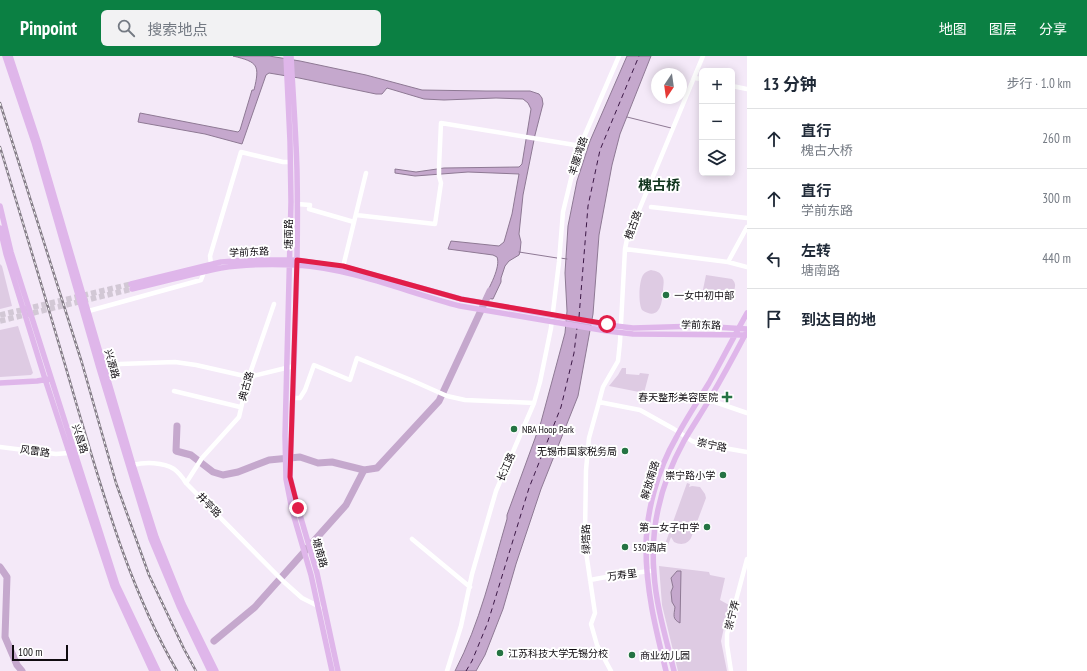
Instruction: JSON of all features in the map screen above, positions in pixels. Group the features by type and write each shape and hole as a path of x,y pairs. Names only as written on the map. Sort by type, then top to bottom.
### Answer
{"main road":[{"name":"兴源路","path":"6,56 34,142 102,368 156,537 183,604 216,671"},
{"name":"兴源路","path":"10,56 38,141 85,312"},
{"name":"塘南路","path":"286,56 297,204 293,398 288,444"},
{"name":"塘南路","path":"291,56 293,142 290,162 290,259 287,368 288,472 292,510 319,606 332,671"},
{"name":"兴昌路","path":"0,206 9,253"},
{"name":"兴昌路","path":"0,228 48,379 69,453 113,586 152,671"},
{"path":"0,255 9,253"},
{"name":"学前东路","path":"746,332 736,335 656,331 607,324 461,299 343,266 297,262 222,268 132,286 211,264 248,260 290,259 297,262 346,273 397,287 460,306 607,331 633,334 656,331 699,326 739,328 746,332"},
{"name":"解放南路","path":"666,671 651,612 647,572 647,540 655,491 663,465 679,432 736,335 747,313"},
{"name":"解放南路","path":"674,671 659,611 654,571 653,546 659,506 670,470 686,437 710,399 746,332"},
{"name":"兴源路","path":"102,368 151,539 179,606 210,671"},
{"name":"兴昌路","path":"48,379 117,584 158,671"},
{"path":"0,383 48,379"},
{"name":"塘南路","path":"288,472 313,560 338,671"}],"street":[{"name":"羊腰湾路","path":"559,262 564,212 571,179 581,146 619,56"},
{"name":"槐古路","path":"598,402 603,387 618,361 625,249 627,239 703,56"},
{"path":"694,78 699,79"},
{"path":"735,87 747,89"},
{"path":"356,215 435,224 441,183 439,167 441,123 581,146"},
{"path":"211,264 210,256 241,152 283,162 290,162"},
{"path":"343,266 366,173"},
{"path":"297,204 310,205 309,209 354,222"},
{"path":"651,206 747,218"},
{"path":"728,262 747,226"},
{"path":"625,249 728,262 747,267"},
{"name":"长江路","path":"447,671 462,626 470,586 496,491 534,403 546,356 559,262"},
{"path":"85,312 201,280 204,272"},
{"name":"典古路","path":"186,483 202,458 239,417 240,407 274,304"},
{"path":"293,398 300,398 305,390 314,365 350,380 357,358 447,396 465,400 534,403"},
{"path":"102,368 120,364 175,362 196,365 249,378 294,366"},
{"path":"174,391 240,407"},
{"path":"710,399 747,414"},
{"name":"崇宁路","path":"598,402 640,410 701,444 747,452"},
{"name":"绿塔路","path":"598,402 589,438 586,470 585,534 586,552 595,613 591,624 597,645 612,671"},
{"name":"风雷路","path":"0,447 56,454 69,453"},
{"name":"井亭路","path":"133,465 148,464 167,466 175,469 186,483 284,582 302,598 325,608"},
{"path":"412,538 470,586"},
{"name":"崇宁弄","path":"731,671 727,634 747,559"},
{"name":"万寿里","path":"590,580 654,571"}],"shaded area":[{"path":"233,56 269,56 300,61 366,75 422,90 530,91 539,94 542,98 543,104 523,195 519,234 521,242 520,252 519,255 509,261 505,266 501,282 493,299 484,298 496,272 498,261 497,257 493,255 448,249 451,241 499,246 504,242 512,214 519,174 468,172 415,176 395,173 395,169 416,172 444,168 519,167 522,164 531,109 528,103 523,99 424,99 387,88 382,94 376,94 269,73 266,75 242,144 205,134 138,122 140,113 238,132 240,130 252,90 254,90 257,70 248,60"},
{"path":"627,56 651,56 620,134 612,165 599,235 593,314 578,396 541,489 503,609 485,655 476,671 455,671 472,634 485,596 507,515 541,422 565,333 567,311 565,273 568,226 577,181 590,141"},
{"path":"0,264 2,266 12,306 0,309"},
{"path":"651,270 660,274 664,281 663,296 660,306 656,313 652,314 642,310 640,297 640,287 643,275"},
{"path":"706,275 732,279 735,285 731,297 707,300 701,299"},
{"path":"18,326 33,373 31,375 0,377 0,330"},
{"path":"622,368 626,368 626,374 649,374 644,393 609,386"},
{"path":"687,483 690,484 689,487 700,487 706,498 691,538 683,544 679,544 674,542 671,537 667,548 664,547"},
{"path":"659,566 709,572 710,575 725,578 720,600 729,605 721,641 727,671 678,671 662,605"},
{"path":"677,571 681,571 680,623 674,615 675,607 672,602 671,592 673,587 671,578"}],"waterway":[{"path":"627,117 671,128"},
{"path":"519,252 557,258"},
{"path":"560,258 567,259"},
{"path":"214,641 255,607 346,505 364,470 377,468 439,401 490,291"},
{"path":"177,426 176,451 191,455 213,472 223,475 238,472 269,460 300,457 318,463 332,462 364,470"},
{"path":"0,567 7,577 5,637 17,665 22,671"}],"ferry route":[{"path":"579,317 588,206 600,150 639,56"},
{"path":"466,671 472,661 488,622 529,488 561,407 574,353 577,328"}],"tunnel":[{"path":"0,315 131,284"},
{"path":"0,321 132,289"}],"railway":[{"path":"0,103 82,363 116,483 149,575 196,671"},
{"path":"0,147 97,474 119,542 145,607 160,640 177,671"}],"place":[{"name":"一女中初中部","path":"666,295"},
{"name":"春天整形美容医院","path":"727,397"},
{"name":"NBA Hoop Park","path":"514,429"},
{"name":"无锡市国家税务局","path":"625,451"},
{"name":"崇宁路小学","path":"723,475"},
{"name":"第一女子中学","path":"707,527"},
{"name":"530酒店","path":"625,547"},
{"name":"江苏科技大学无锡分校","path":"500,653"},
{"name":"商业幼儿园","path":"632,655"}],"district":[{"name":"槐古桥","path":"659,185"}],"route":[{"path":"298,508 290,477 297,260 343,266 461,299 607,324"}]}
